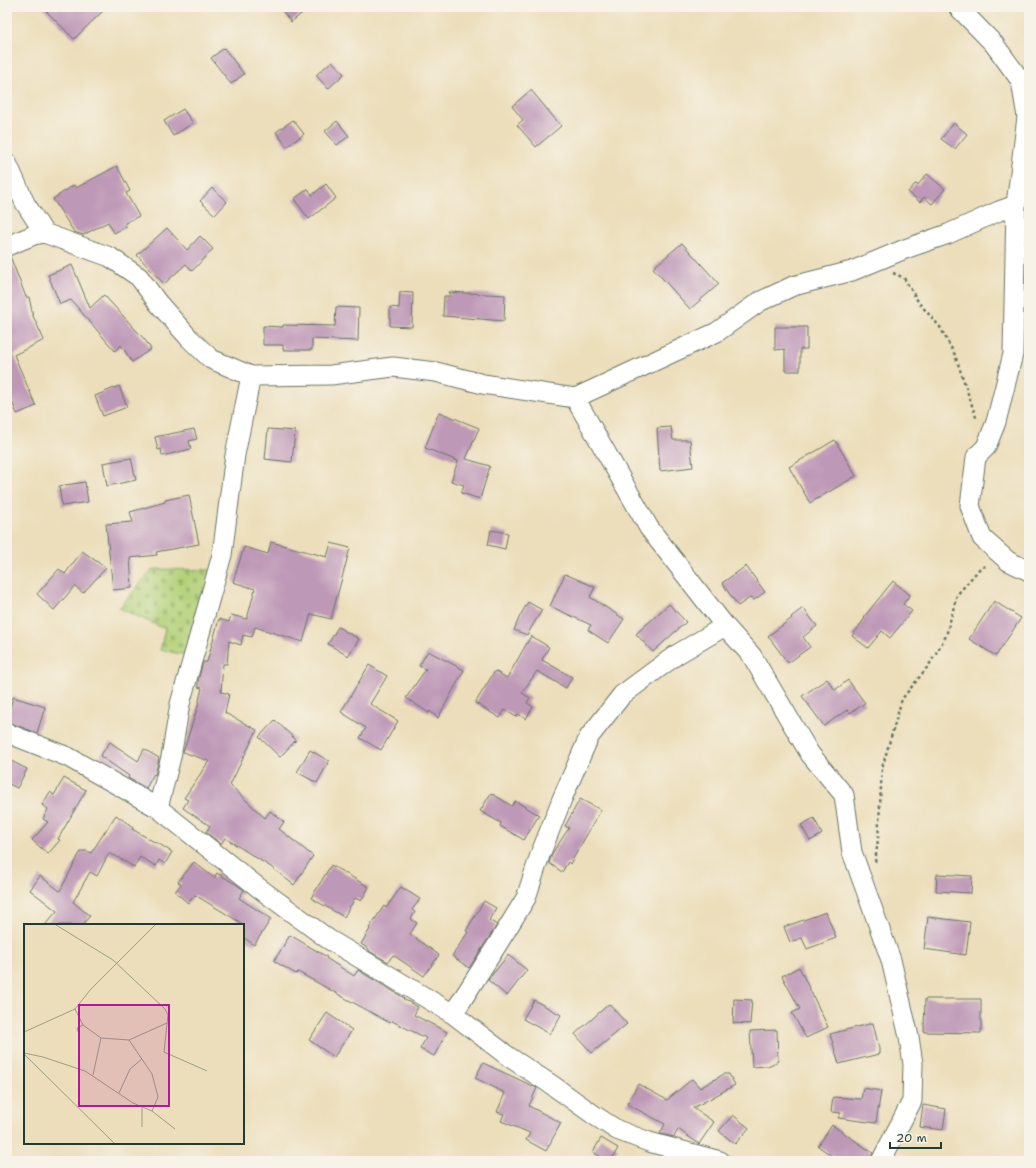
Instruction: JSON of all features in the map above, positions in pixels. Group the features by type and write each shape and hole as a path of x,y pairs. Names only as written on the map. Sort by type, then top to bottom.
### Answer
{"street":[{"path":"958,7 994,44 1021,81 1026,117 1016,205 1012,354 996,422 986,447 976,457 970,506 982,538 1008,562 1029,571"},
{"path":"7,163 25,203 44,233"},
{"path":"7,246 34,235 44,233 110,258 139,277 190,339 211,359 252,376 331,375 393,367 436,372 483,384 574,398 717,332 759,302 793,286 852,271 948,234 1016,205"},
{"path":"158,808 171,757 180,704 222,555 235,455 252,376"},
{"path":"574,398 650,528 725,626 752,656 810,754 844,795 852,852 891,960 909,1037 913,1064 912,1101 881,1161"},
{"path":"453,1014 526,898 540,854 588,737 622,695 676,655 725,626"},
{"path":"7,733 68,757 158,808 259,888 328,939 453,1014 509,1057 617,1130 649,1142 720,1161"}],"path":[{"path":"871,263 904,278 919,303 940,327 955,355 986,447"},
{"path":"875,863 878,840 882,768 902,699 929,665 946,636 957,595 981,567 1008,562"}],"green space":[{"path":"153,569 216,570 187,655 160,650 165,629 119,608"}],"building":[{"path":"42,7 107,7 74,39"},
{"path":"279,7 310,7 291,22"},
{"path":"224,48 244,74 231,84 211,58"},
{"path":"332,61 344,74 328,89 316,75"},
{"path":"531,90 561,126 536,147 517,125 523,120 512,106"},
{"path":"183,109 193,123 173,136 164,121"},
{"path":"293,120 304,134 287,147 276,132"},
{"path":"337,121 349,136 337,145 325,131"},
{"path":"954,123 967,134 955,149 941,139"},
{"path":"117,166 130,191 126,193 139,216 125,223 126,227 114,233 108,222 83,235 74,232 53,199 74,185 76,188"},
{"path":"927,174 945,189 932,204 924,197 920,202 908,192 915,184 918,185"},
{"path":"326,184 336,198 309,219 294,199 308,189 312,195"},
{"path":"212,188 227,202 215,215 200,201"},
{"path":"167,228 187,250 200,236 213,249 192,271 186,264 164,284 137,255"},
{"path":"682,243 719,284 690,309 653,268"},
{"path":"10,256 26,297 29,297 33,316 44,340 14,355 36,406 17,414 7,389 7,257"},
{"path":"72,265 90,308 104,295 145,340 151,349 132,362 121,345 115,351 71,300 60,304 48,275"},
{"path":"400,292 413,293 412,327 390,326 390,307 399,308"},
{"path":"449,292 505,295 504,321 443,316 444,296 451,296"},
{"path":"336,307 359,308 358,341 312,339 312,350 283,350 283,345 263,345 263,326 335,326"},
{"path":"775,327 807,327 807,349 800,349 800,371 785,371 785,349 775,350"},
{"path":"119,386 127,407 103,416 95,396"},
{"path":"439,412 479,428 466,459 490,466 480,499 461,493 464,485 451,481 458,461 425,448"},
{"path":"671,427 673,440 690,440 693,467 660,471 657,428"},
{"path":"194,429 197,439 189,441 191,449 162,456 161,449 158,450 155,437"},
{"path":"268,429 295,431 292,462 265,459"},
{"path":"835,440 856,476 810,503 789,467"},
{"path":"131,458 136,480 107,486 103,463"},
{"path":"85,482 88,502 62,506 59,486"},
{"path":"189,495 199,544 156,552 157,555 130,558 132,588 113,590 106,524 133,522 130,512 165,502 165,500"},
{"path":"491,530 508,533 505,549 488,545"},
{"path":"271,542 327,557 331,543 350,548 331,619 311,614 303,642 255,627 252,637 243,635 241,645 229,641 227,664 223,664 221,692 229,694 225,713 257,730 230,785 265,818 270,811 284,822 279,829 313,856 294,885 271,867 225,838 221,844 206,832 210,826 183,808 188,800 184,798 209,761 183,752 202,688 198,687 198,681 203,662 207,662 219,619 229,622 231,615 247,619 255,589 233,582 244,547 268,554"},
{"path":"82,551 106,568 83,593 75,586 54,610 37,594 59,569 65,574"},
{"path":"746,566 765,592 754,600 751,597 738,606 722,583"},
{"path":"565,574 595,587 590,597 624,619 608,643 588,630 591,625 550,606"},
{"path":"893,581 910,595 903,604 912,611 890,638 882,631 868,648 852,636 865,618 864,617"},
{"path":"994,601 1021,618 996,656 969,639"},
{"path":"528,602 542,610 527,635 514,630"},
{"path":"669,604 686,622 653,652 636,634"},
{"path":"803,608 817,626 803,637 810,647 788,663 768,636"},
{"path":"338,627 359,639 348,656 328,644"},
{"path":"531,636 549,647 542,660 572,677 566,688 537,671 522,693 530,698 527,703 533,707 526,719 518,714 516,717 505,710 500,718 475,703 495,671 507,678"},
{"path":"428,651 464,670 438,718 430,711 429,713 406,698 426,669 419,666"},
{"path":"369,665 387,676 370,704 398,721 381,750 360,738 366,728 341,712"},
{"path":"827,679 835,690 848,680 865,703 850,713 847,710 824,726 802,696"},
{"path":"13,697 45,707 37,733 7,722"},
{"path":"275,720 296,740 280,757 259,737"},
{"path":"110,742 138,761 144,749 159,758 155,775 154,774 146,788 128,778 129,776 100,756"},
{"path":"310,750 329,761 317,783 297,772"},
{"path":"7,759 27,769 17,788 7,783"},
{"path":"64,778 86,790 58,839 60,840 48,854 32,840 48,822 43,819 48,809 42,805 50,792 54,795"},
{"path":"491,793 512,806 515,801 539,815 524,840 500,826 501,823 480,811"},
{"path":"580,799 601,810 570,864 568,862 562,872 549,863 553,852 569,828 565,826"},
{"path":"116,815 133,827 132,829 172,852 165,864 159,860 156,866 140,857 134,867 109,853 97,876 90,872 73,902 90,916 83,924 46,924 57,911 30,890 40,876 60,891 81,851 91,853"},
{"path":"814,818 822,834 810,841 801,825"},
{"path":"194,862 214,878 217,873 244,890 239,898 271,919 254,945 244,938 244,924 195,895 188,903 175,892 181,884 178,882"},
{"path":"331,865 369,887 361,901 355,898 344,917 311,898"},
{"path":"937,874 972,876 971,893 936,891"},
{"path":"401,887 420,899 412,910 415,912 411,919 417,923 410,934 439,955 424,976 393,955 388,962 369,951 369,949 361,944 370,929 369,928 384,906 386,908"},
{"path":"484,901 496,908 489,920 497,925 469,968 452,956 468,932 466,931"},
{"path":"826,912 836,938 807,949 802,938 790,942 784,927"},
{"path":"928,917 970,922 966,955 924,949"},
{"path":"290,935 327,957 326,958 354,976 358,970 418,1007 414,1015 447,1032 434,1056 420,1049 426,1038 392,1021 390,1023 298,972 296,974 274,961"},
{"path":"508,955 527,970 507,996 488,980"},
{"path":"799,967 828,1027 806,1038 792,1013 800,1009 782,976"},
{"path":"734,999 752,1000 750,1024 733,1023"},
{"path":"925,999 981,999 981,1033 924,1032"},
{"path":"534,1000 561,1015 550,1034 523,1019"},
{"path":"609,1004 627,1024 592,1053 575,1034"},
{"path":"327,1013 352,1030 334,1057 309,1040"},
{"path":"873,1023 879,1054 839,1064 830,1034"},
{"path":"777,1030 778,1061 768,1066 752,1067 750,1031"},
{"path":"483,1063 537,1088 529,1106 561,1123 546,1151 526,1140 530,1133 501,1121 504,1114 497,1112 505,1093 475,1078"},
{"path":"724,1074 729,1074 735,1085 693,1108 714,1122 699,1144 678,1129 674,1137 660,1134 665,1124 627,1104 638,1084 667,1100 692,1079 700,1088"},
{"path":"863,1088 881,1091 876,1123 838,1118 841,1113 831,1112 833,1097 861,1099"},
{"path":"923,1105 946,1109 943,1130 920,1127"},
{"path":"733,1115 749,1128 735,1144 719,1131"},
{"path":"832,1125 873,1153 870,1161 839,1161 818,1146"},
{"path":"601,1138 618,1148 611,1161 607,1161 593,1152"}]}
